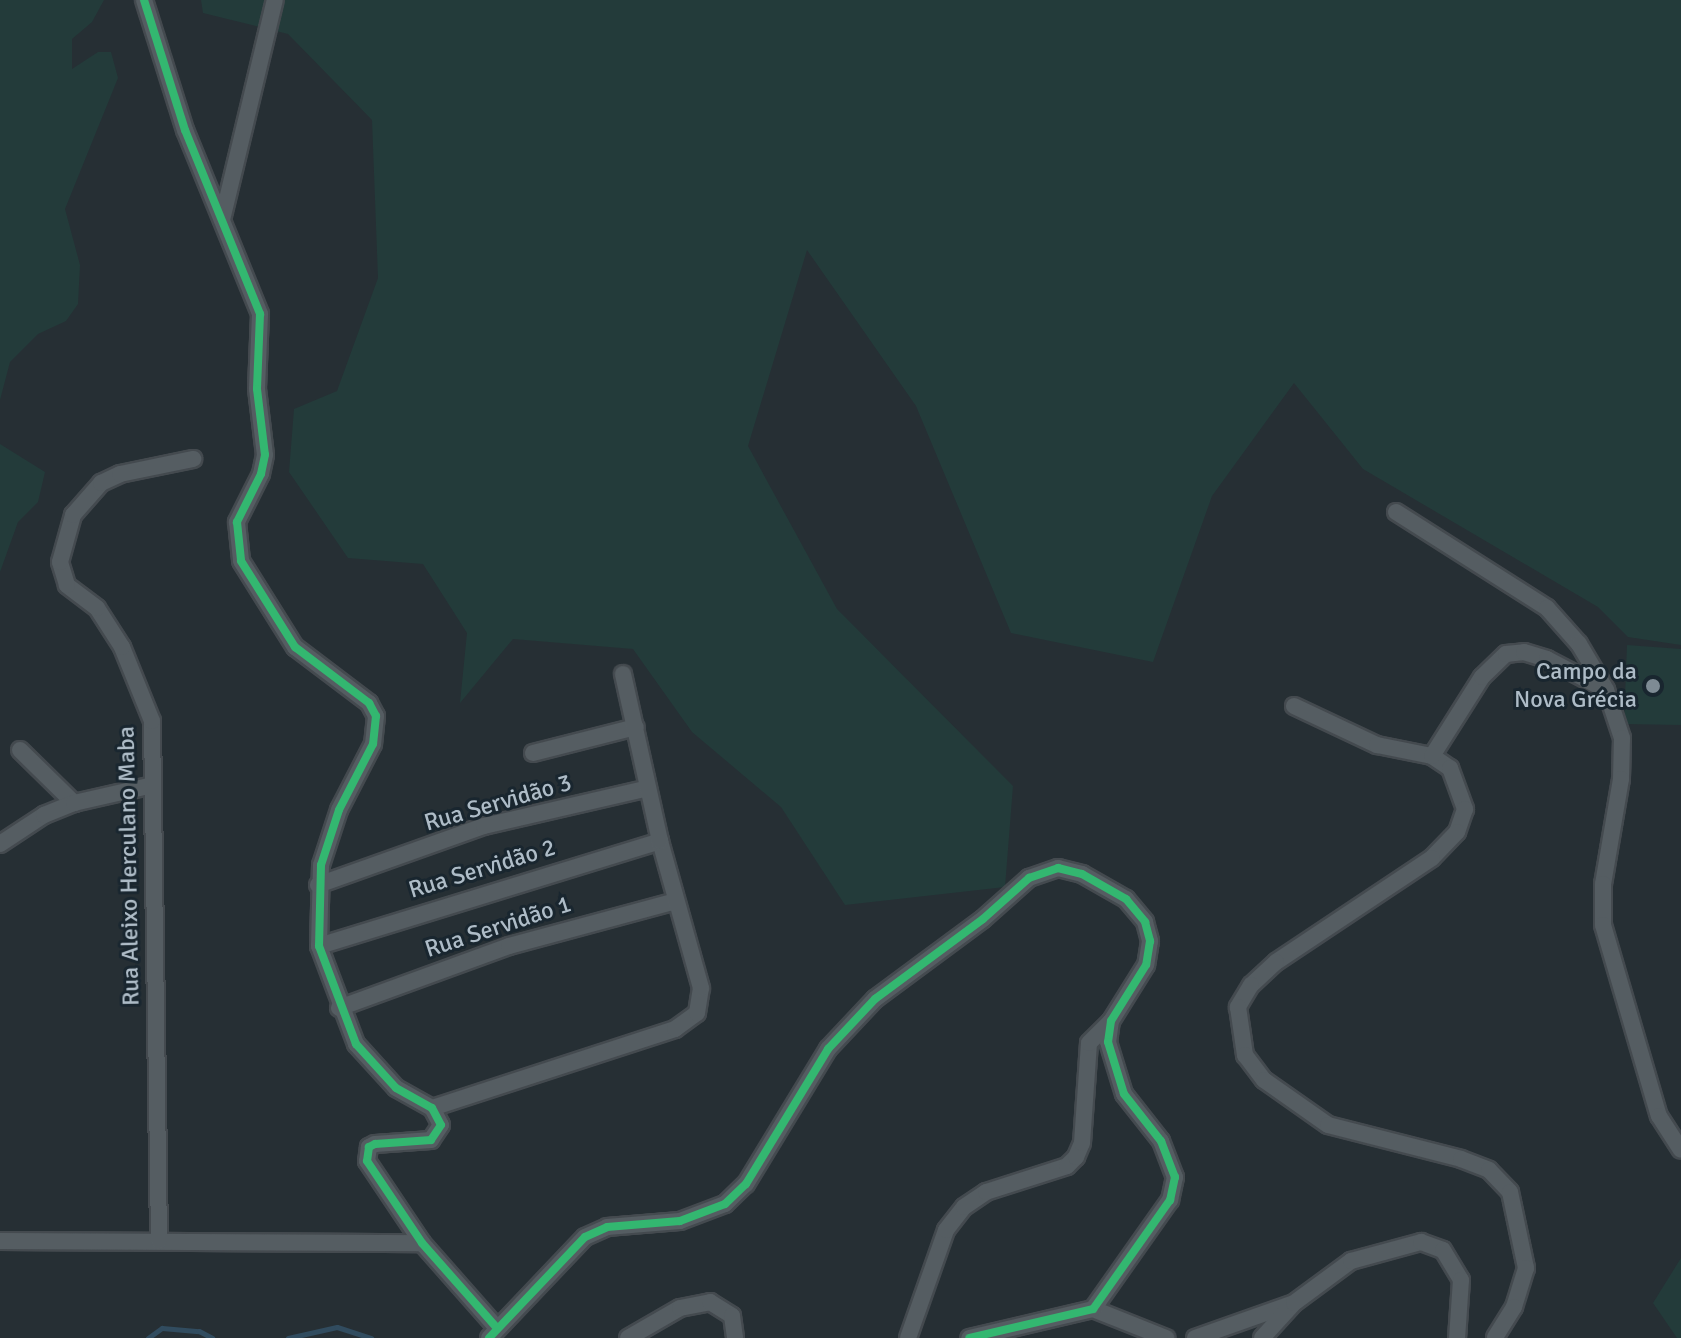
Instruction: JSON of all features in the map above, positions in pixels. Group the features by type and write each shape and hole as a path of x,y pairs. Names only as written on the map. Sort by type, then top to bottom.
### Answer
{"street":[{"path":"144,0 185,130 260,314 257,389 265,455 261,474 237,522 241,561 295,647 369,703 376,716 373,744 339,810 318,885 319,946 339,1008 356,1044 396,1088 432,1108 441,1125 431,1140 375,1144 367,1154 375,1181 493,1333 595,1231 680,1221 725,1204 746,1184 828,1049 875,999 983,919 1029,878 1058,868 1082,874 1126,899 1145,922 1150,941 1146,965 1111,1021 1089,1043 1082,1143 1076,1157 1067,1166 986,1192 964,1207 946,1230 908,1338"},
{"path":"222,220 275,0"},
{"name":"Rua Aleixo Herculano Maba","path":"159,1241 152,721 140,684 105,618 67,585 60,562 73,515 101,483 120,474 193,459"},
{"path":"1396,512 1547,608 1579,644 1606,690 1622,738 1621,779 1603,884 1603,925 1659,1116 1681,1150"},
{"path":"1432,756 1482,677 1506,654 1524,652 1547,659 1606,690"},
{"path":"432,1108 689,1022 697,1013 701,988 660,841 623,674"},
{"path":"1294,706 1377,745 1432,756 1450,768 1460,784 1465,809 1457,832 1432,858 1276,962 1251,985 1238,1007 1238,1032 1245,1055 1264,1080 1295,1106 1328,1125 1461,1159 1489,1170 1510,1192 1526,1268 1514,1307 1495,1338"},
{"path":"533,753 636,727"},
{"path":"20,750 74,803"},
{"path":"0,844 44,815 74,803 153,785"},
{"name":"Rua Servidão 3","path":"318,885 484,826 648,788"},
{"name":"Rua Servidão 2","path":"319,946 660,841"},
{"name":"Rua Servidão 1","path":"339,1008 509,946 676,901"},
{"path":"1093,1309 1170,1200 1175,1177 1161,1141 1124,1094 1108,1042 1111,1021"},
{"path":"0,1241 422,1243"},
{"path":"1262,1338 1294,1303 1351,1261 1421,1242 1443,1250 1461,1280 1457,1338"},
{"path":"628,1338 680,1308 710,1302 732,1316 735,1338"},
{"path":"1195,1338 1294,1303"},
{"path":"969,1338 1093,1309 1166,1338"}],"green space":[{"path":"0,0 104,0 92,22 72,39 72,69 98,52 111,52 118,78 65,209 80,265 78,304 66,321 38,334 10,362 0,400"},
{"path":"201,0 1681,0 1681,645 1628,637 1598,607 1363,469 1294,383 1212,496 1153,662 1011,633 916,406 807,250 748,446 837,609 1013,786 1005,887 845,905 781,807 692,732 633,649 513,639 460,703 467,633 423,564 348,558 289,472 294,409 337,391 378,278 372,120 288,34 203,13"},
{"path":"0,444 45,472 38,502 18,522 0,572"},
{"name":"Campo da Nova Grécia","path":"1627,645 1681,649 1681,725 1624,724"},
{"path":"1681,1258 1681,1338 1677,1338 1653,1303"}],"waterway":[{"path":"288,1338 337,1327 371,1338"},
{"path":"148,1338 162,1328 199,1331 212,1338"}],"cycle path":[{"path":"144,0 185,130 260,314 257,389 265,455 261,474 237,522 241,561 295,647 369,703 376,716 373,744 339,810 321,865 319,946 356,1044 396,1088 432,1108 441,1125 431,1140 375,1144 369,1147 367,1161 422,1243 497,1328"},
{"path":"489,1338 585,1237 607,1227 680,1221 725,1204 746,1184 828,1049 875,999 983,919 1029,878 1058,868 1082,874 1126,899 1145,922 1150,941 1146,965 1111,1021 1108,1042 1124,1094 1161,1141 1175,1177 1170,1200 1093,1309 969,1338"}],"place":[{"name":"Campo da Nova Grécia","path":"1653,686"}]}
